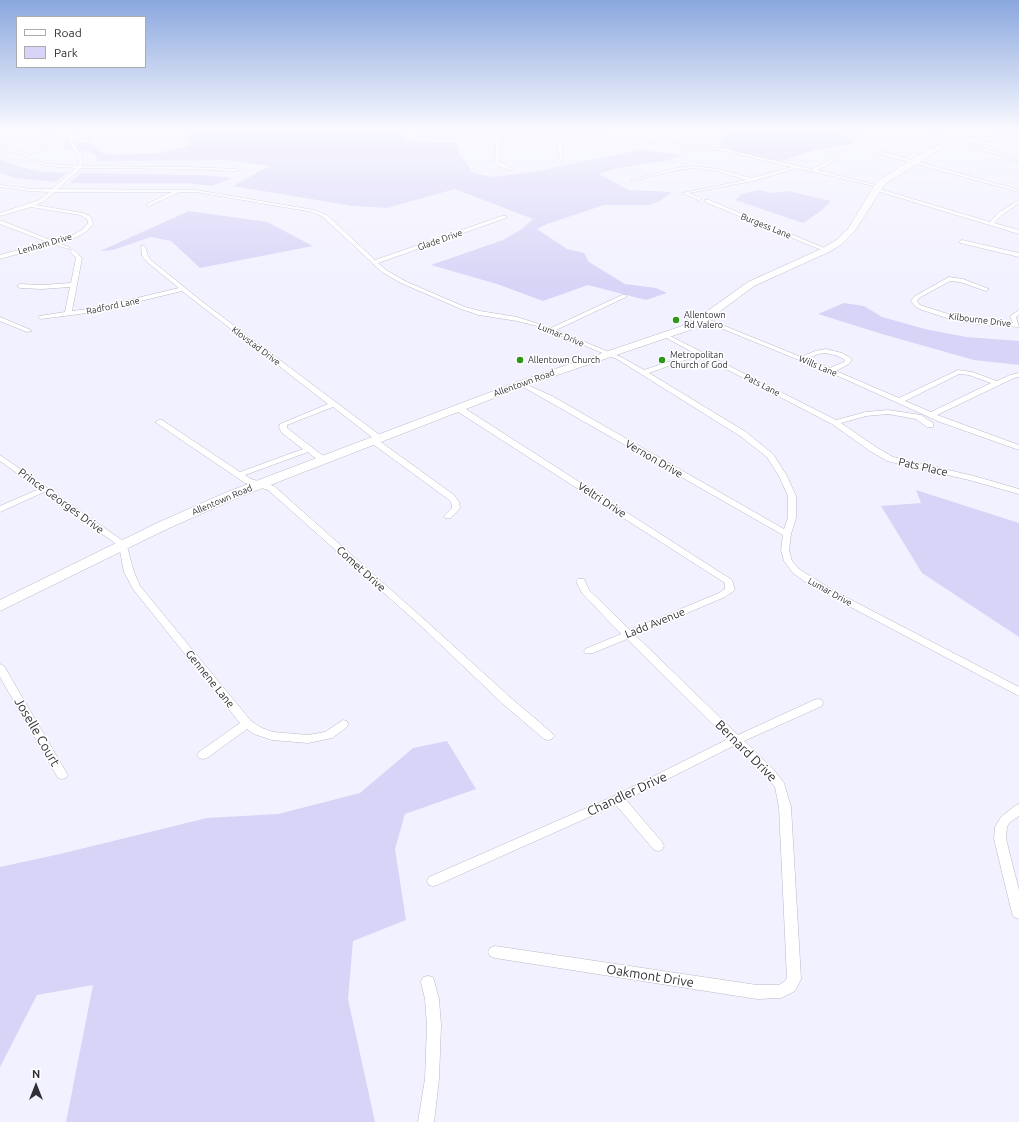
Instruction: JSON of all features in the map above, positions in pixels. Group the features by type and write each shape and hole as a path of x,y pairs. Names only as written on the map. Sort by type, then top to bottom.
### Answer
{"main road":[{"name":"Allentown Road","path":"0,606 214,502 521,384 686,328 703,318 751,284 826,250 844,238 851,230 877,187 884,180"}],"street":[{"path":"0,215 43,200 66,180"},
{"path":"698,199 684,192 752,180"},
{"path":"850,180 877,187 1019,232"},
{"path":"982,180 1019,191"},
{"name":"Lumar Drive","path":"0,186 19,189 55,190 179,190 223,194 317,212 327,218 393,277 462,308 479,313 530,322 610,354 743,434 770,456 783,476 792,496 792,518 787,534 785,550 788,561 807,579 1019,692"},
{"path":"149,205 179,190"},
{"name":"Burgess Lane","path":"707,201 826,250"},
{"path":"990,224 1000,214 1019,201"},
{"name":"Lenham Drive","path":"0,257 52,243 82,232 89,227 91,220 86,216 78,213 31,205"},
{"name":"Glade Drive","path":"375,262 504,218"},
{"path":"0,222 67,248"},
{"path":"962,242 1019,255"},
{"name":"Klovstad Drive","path":"143,247 144,256 148,261 334,404 376,439 451,497 455,502 456,508 448,516"},
{"path":"68,314 79,258 73,251"},
{"name":"Kilbourne Drive","path":"986,289 961,280 949,279 915,299 915,302 924,309 953,318 978,322 1018,325"},
{"path":"20,286 42,287 73,284"},
{"name":"Radford Lane","path":"41,317 103,309 184,289"},
{"path":"551,330 624,296"},
{"path":"1018,325 1014,316 1019,312"},
{"name":"Wills Lane","path":"703,318 931,415 1019,448"},
{"path":"0,319 29,331"},
{"name":"Pats Lane","path":"666,336 835,422"},
{"path":"801,359 817,352 826,351 840,354 849,359 847,363 830,371"},
{"path":"643,373 699,352"},
{"path":"899,401 958,372 964,372 996,383"},
{"path":"931,415 996,383 1012,376 1019,375"},
{"name":"Vernon Drive","path":"521,384 550,398 787,534"},
{"path":"323,460 283,428 284,424 334,404"},
{"name":"Veltri Drive","path":"458,408 726,579 731,588 722,596"},
{"path":"835,422 866,414 888,412 918,417 930,425"},
{"name":"Comet Drive","path":"159,422 248,481 271,488 423,623 507,701 548,736"},
{"name":"Pats Place","path":"835,422 873,449 897,462 964,476 1019,492"},
{"path":"239,475 309,450"},
{"name":"Prince Georges Drive","path":"0,456 123,545"},
{"path":"0,509 45,489"},
{"name":"Gennene Lane","path":"123,545 129,572 136,587 247,724 258,731 272,736 308,739 328,735 343,724"},
{"name":"Bernard Drive","path":"581,581 583,588 589,596 770,772 780,786 785,807 795,974"},
{"name":"Ladd Avenue","path":"589,651 722,596"},
{"name":"Joselle Court","path":"0,668 62,775"},
{"name":"Chandler Drive","path":"433,881 618,799 736,740 818,703"},
{"path":"203,755 247,724"},
{"path":"618,799 658,846"},
{"path":"1019,809 1005,820 1001,827 1000,839 1019,913"},
{"name":"Oakmont Drive","path":"496,952 757,992 775,993 785,989 793,983 795,974"},
{"path":"426,1122 432,1079 434,1025 432,999 428,982"}],"green space":[{"path":"39,180 58,180 56,182"},
{"path":"73,180 226,180 212,186 184,183 70,183"},
{"path":"243,180 611,180 629,190 672,192 660,201 649,205 604,205 547,224 537,229 567,249 584,253 589,262 625,284 656,288 667,293 646,300 588,285 543,301 497,284 431,265 503,240 522,229 533,219 455,189 387,208 353,206 233,186"},
{"path":"759,190 771,193 788,191 831,201 821,211 803,223 735,200 741,194"},
{"path":"189,211 267,222 313,246 200,268 171,241 151,237 113,250 100,251"},
{"path":"844,303 864,306 882,317 925,329 966,337 1019,341 1019,365 974,360 818,314"},
{"path":"916,490 1019,523 1019,637 922,573 881,506 921,503"},
{"path":"447,741 476,789 405,814 395,849 406,920 353,941 348,999 375,1122 66,1122 93,985 37,995 0,1067 0,867 207,818 278,814 360,793 413,748"}],"place":[{"name":"Allentown Rd Valero","path":"676,320"},
{"name":"Allentown Church","path":"520,360"},
{"name":"Metropolitan Church of God","path":"662,360"}]}
